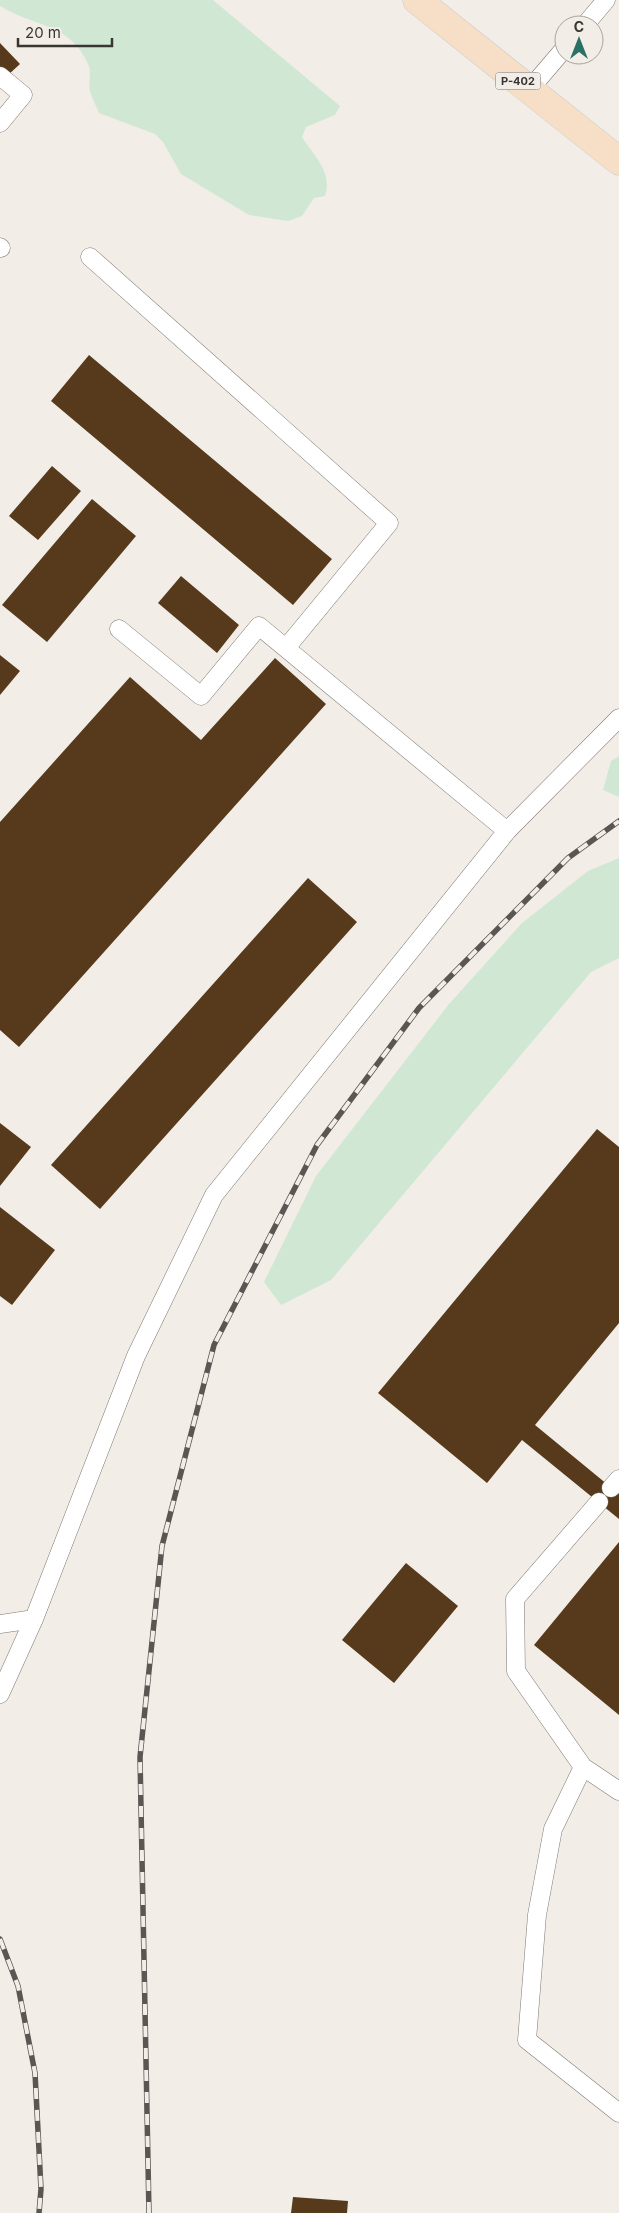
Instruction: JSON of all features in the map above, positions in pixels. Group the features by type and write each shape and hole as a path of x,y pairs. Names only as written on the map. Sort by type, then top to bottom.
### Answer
{"main road":[{"name":"Р-402","path":"417,0 619,162"}],"lane":[{"path":"593,15 606,0"},
{"path":"529,90 554,61"},
{"path":"0,76 23,96 0,123"},
{"path":"90,257 389,523 286,648"},
{"path":"119,628 201,696 259,626 507,831"},
{"path":"0,1694 34,1619 136,1356 214,1196 507,831 619,718"},
{"path":"599,1502 515,1599 516,1671 583,1767 619,1791"},
{"path":"0,1624 34,1619"},
{"path":"583,1767 553,1829 537,1915 527,2040 619,2113"}],"green space":[{"path":"0,0 213,0 340,106 335,115 306,127 302,137 317,158 324,172 327,187 325,196 314,198 302,216 288,221 249,215 181,174 163,142 155,134 99,113 90,91 90,70 88,64 71,41 61,33 0,6"},
{"path":"619,756 619,797 603,790 611,761"},
{"path":"619,858 619,958 591,972 331,1280 281,1305 264,1282 316,1176 449,1004 522,923 588,871"}],"building":[{"path":"0,43 20,64 7,76 0,70"},
{"path":"89,355 332,559 293,605 51,401"},
{"path":"52,466 81,491 38,540 9,516"},
{"path":"92,499 136,536 47,642 2,605"},
{"path":"181,576 239,625 217,653 158,603"},
{"path":"0,655 20,671 0,695"},
{"path":"275,658 326,704 19,1047 0,1030 0,822 130,677 201,740"},
{"path":"308,878 357,922 100,1209 51,1165"},
{"path":"0,1123 31,1147 0,1186"},
{"path":"597,1129 619,1147 619,1323 535,1425 619,1494 619,1519 522,1440 487,1483 378,1393"},
{"path":"0,1207 55,1250 12,1305 0,1296"},
{"path":"619,1542 619,1715 534,1645"},
{"path":"406,1563 458,1606 394,1683 342,1640"},
{"path":"293,2197 348,2201 347,2213 291,2213"}],"railway":[{"path":"149,2213 140,1757 162,1546 214,1345 317,1145 419,1008 568,858 619,821"},
{"path":"0,1939 18,1986 35,2073 41,2189 39,2213"}]}
